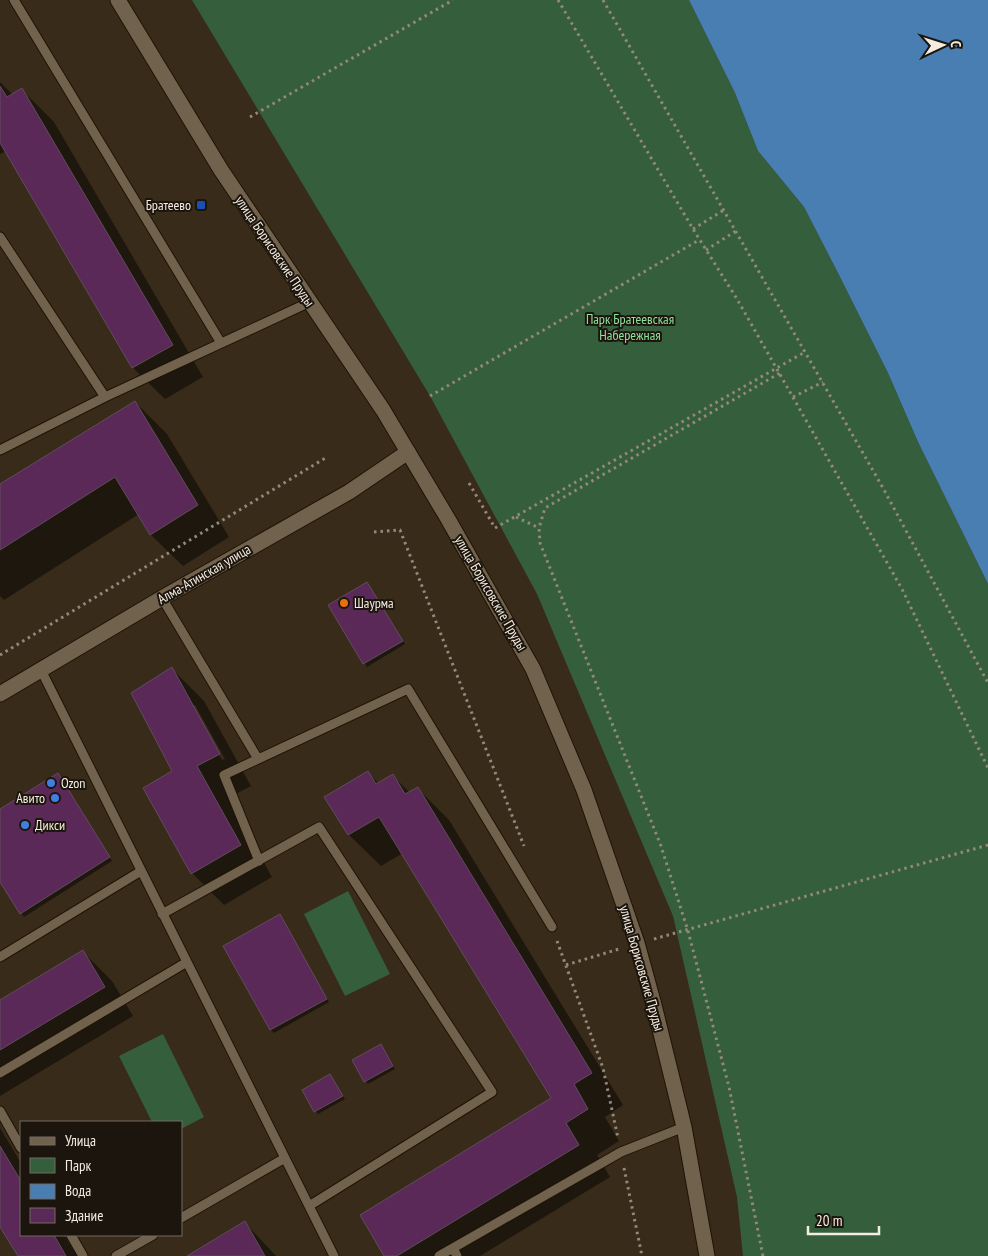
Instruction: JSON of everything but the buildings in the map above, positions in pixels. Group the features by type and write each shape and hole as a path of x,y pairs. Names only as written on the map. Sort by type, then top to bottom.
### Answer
{"street":[{"name":"улица Борисовские Пруды","path":"118,0 221,170 383,410 453,527 533,669 584,790 637,943 684,1127 707,1256"},
{"name":"Алма-Атинская улица","path":"0,694 162,598 349,492 408,452"}],"lane":[{"path":"14,0 221,343"},
{"path":"0,237 105,397"},
{"path":"0,450 105,397 310,302"},
{"path":"162,598 258,760"},
{"path":"41,670 334,1256"},
{"path":"260,861 224,775 408,689 552,927"},
{"path":"162,914 320,827 492,1092 309,1206"},
{"path":"0,957 141,871"},
{"path":"0,1073 187,962"},
{"path":"0,1111 20,1146"},
{"path":"439,1256 455,1252 621,1152 684,1127"},
{"path":"182,1217 285,1158"},
{"path":"72,1236 83,1256"},
{"path":"116,1256 151,1236"}],"path":[{"path":"250,117 453,0"},
{"path":"558,0 699,240 780,373 902,589 988,768"},
{"path":"603,0 883,488 988,683"},
{"path":"693,229 724,210"},
{"path":"706,250 736,231"},
{"path":"430,396 699,240"},
{"path":"469,483 495,528 805,352"},
{"path":"763,1256 729,1086 688,931 661,846 540,543 539,528 545,508 780,373"},
{"path":"793,397 823,382"},
{"path":"0,655 327,457"},
{"path":"516,516 539,528"},
{"path":"566,965 637,943 688,931 988,845"}],"green space":[{"name":"Парк Братеевская Набережная","path":"192,0 689,0 735,93 758,151 804,207 839,275 888,373 918,442 988,584 988,1256 743,1256 737,1197 673,916 537,594 430,396"},
{"path":"348,891 390,974 345,996 304,914"},
{"path":"163,1034 204,1117 182,1128 182,1121 152,1121 119,1056"}],"water":[{"path":"689,0 988,0 988,584 918,442 888,373 839,275 804,207 758,151 735,93"}],"place":[{"name":"Братеево","path":"201,205"},
{"name":"Шаурма","path":"344,603"},
{"name":"Ozon","path":"51,783"},
{"name":"Авито","path":"55,798"},
{"name":"Дикси","path":"25,825"}]}
